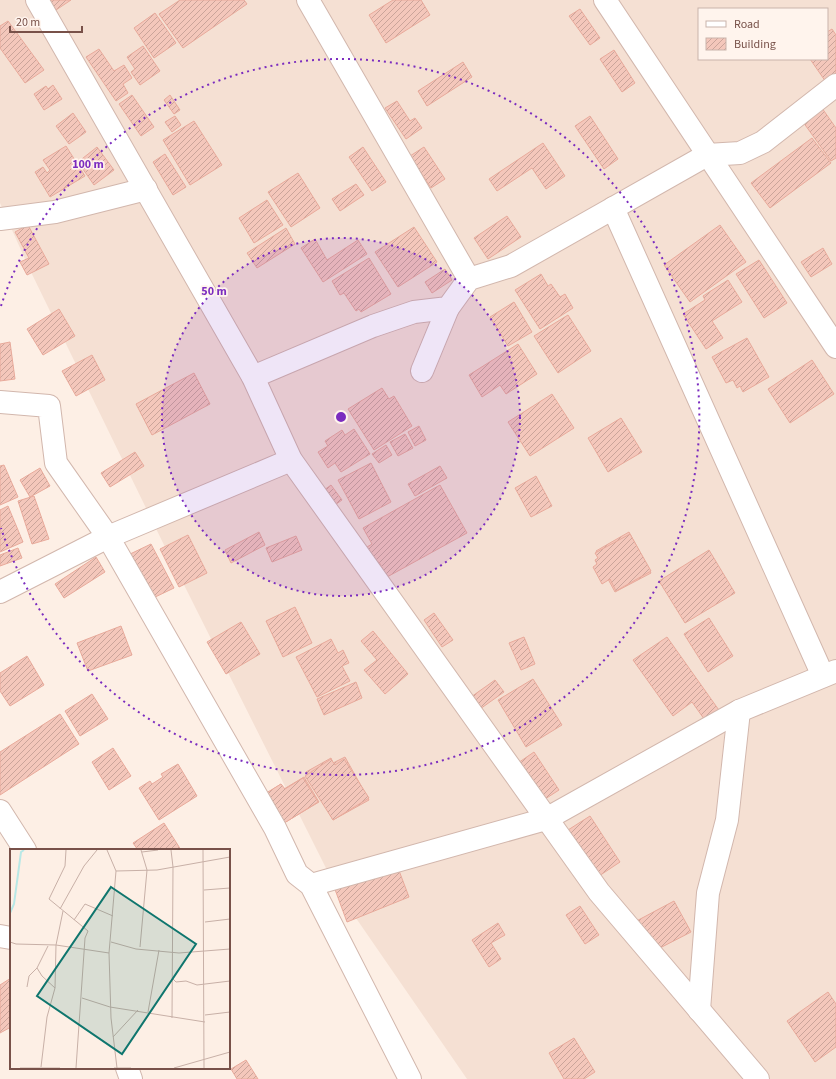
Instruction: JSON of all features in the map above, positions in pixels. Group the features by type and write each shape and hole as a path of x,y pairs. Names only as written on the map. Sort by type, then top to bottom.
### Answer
{"street":[{"path":"37,0 253,377 291,460 599,892 758,1079"},
{"path":"308,0 469,279"},
{"path":"605,0 707,155 835,343"},
{"path":"422,371 448,308 469,279 511,266 707,155 740,153 763,142 836,85"},
{"path":"0,219 55,212 146,189"},
{"path":"311,885 546,819 739,711 830,674 613,208"},
{"path":"253,377 373,326 414,312 448,308"},
{"path":"0,402 49,406 56,463 108,537 275,828 297,874 311,885 410,1079"},
{"path":"0,592 108,537 291,460"},
{"path":"699,1010 708,893 727,820 739,711"},
{"path":"0,811 24,849"},
{"path":"0,936 10,938"},
{"path":"127,1069 131,1079"}],"shaded area":[{"path":"0,0 836,0 836,1079 467,1079 338,892 165,547 29,268 0,203"}],"building":[{"path":"49,0 71,0 56,10"},
{"path":"180,0 244,0 247,4 183,48 159,14"},
{"path":"393,0 421,0 430,15 386,43 369,15"},
{"path":"580,9 600,38 590,45 569,16"},
{"path":"155,13 176,43 154,58 134,28"},
{"path":"8,21 44,70 25,83 0,48 0,26"},
{"path":"832,29 836,35 836,80 828,85 811,60 828,60 828,31"},
{"path":"143,46 160,71 140,85 131,72 135,69 127,57"},
{"path":"99,49 114,71 124,65 132,78 123,84 128,93 116,101 86,57"},
{"path":"614,50 635,83 622,92 600,59"},
{"path":"463,62 472,77 427,106 418,91"},
{"path":"53,85 62,99 44,110 34,94 46,86 48,89"},
{"path":"132,95 154,127 141,136 119,104"},
{"path":"170,95 180,110 174,114 164,100"},
{"path":"397,101 410,121 415,118 422,128 406,139 385,108"},
{"path":"817,101 836,128 836,158 831,161 798,115"},
{"path":"73,113 86,132 69,144 56,126"},
{"path":"175,116 181,125 172,132 165,122"},
{"path":"590,116 618,159 604,169 575,126"},
{"path":"194,121 222,165 190,185 163,140"},
{"path":"812,138 831,163 770,208 751,183"},
{"path":"543,143 565,176 546,189 532,168 497,191 489,179"},
{"path":"66,146 85,176 50,197 35,172 43,167 47,173 50,170 43,160"},
{"path":"97,147 114,170 94,185 78,162"},
{"path":"363,147 386,182 372,191 349,157"},
{"path":"424,147 445,179 431,188 410,156"},
{"path":"165,154 186,187 173,195 153,162"},
{"path":"298,173 320,208 291,227 268,192"},
{"path":"356,184 364,195 340,211 332,199"},
{"path":"267,200 283,225 254,243 239,218"},
{"path":"507,216 521,237 488,259 474,238"},
{"path":"28,225 49,264 27,275 20,262 29,258 15,232"},
{"path":"720,225 746,262 690,302 664,265"},
{"path":"414,227 437,262 398,287 375,252"},
{"path":"286,228 295,244 257,268 247,253"},
{"path":"315,239 327,260 358,240 367,254 323,282 301,248"},
{"path":"823,248 832,264 811,277 801,262"},
{"path":"369,258 391,294 361,312 359,309 356,311 344,293 340,295 332,281"},
{"path":"759,260 787,303 764,318 736,274"},
{"path":"445,269 452,280 432,293 425,282"},
{"path":"541,274 548,286 551,284 560,297 565,294 573,308 540,329 515,290"},
{"path":"728,280 742,302 712,321 723,338 706,349 683,314 705,300 703,296"},
{"path":"514,302 532,332 508,346 490,317"},
{"path":"59,309 75,336 43,355 27,329"},
{"path":"568,315 591,351 558,373 534,336"},
{"path":"747,338 769,377 743,392 740,386 737,388 733,380 726,383 712,357"},
{"path":"10,342 15,379 0,381 0,344"},
{"path":"518,344 537,374 506,394 500,385 482,397 469,375"},
{"path":"92,355 105,380 76,396 62,371"},
{"path":"812,360 834,394 790,423 768,389"},
{"path":"194,373 210,404 152,435 136,404"},
{"path":"382,388 389,399 394,396 412,426 374,450 348,409"},
{"path":"552,394 574,428 530,456 508,422"},
{"path":"621,418 642,452 608,472 588,438"},
{"path":"419,426 426,440 415,446 408,432"},
{"path":"354,429 370,454 341,472 335,463 328,468 318,452 328,446 325,441 342,430 345,435"},
{"path":"405,434 413,448 398,456 390,442"},
{"path":"386,445 392,455 379,463 372,454"},
{"path":"135,452 144,466 110,487 101,473"},
{"path":"371,463 391,502 359,519 338,480"},
{"path":"4,465 18,497 0,505 0,466"},
{"path":"440,466 447,478 415,496 408,484"},
{"path":"40,468 50,486 30,497 20,480"},
{"path":"536,476 552,506 531,517 515,488"},
{"path":"331,485 342,500 332,507 320,493"},
{"path":"440,485 467,533 387,577 379,562 371,566 362,550 372,544 363,528"},
{"path":"34,496 49,539 32,544 18,501"},
{"path":"8,506 23,542 0,552 0,510"},
{"path":"259,532 265,545 231,563 225,550"},
{"path":"629,532 651,573 615,592 608,579 602,582 594,568 598,565 596,561 600,558 596,551"},
{"path":"630,534 651,571 616,591 610,579 602,584 593,567 597,564 595,560 598,558 595,553"},
{"path":"188,535 207,573 179,587 160,549"},
{"path":"296,536 302,550 272,562 266,548"},
{"path":"151,544 174,588 151,599 128,555"},
{"path":"18,548 22,558 0,566 0,555"},
{"path":"709,550 735,593 685,623 659,581"},
{"path":"96,557 105,572 64,598 55,584"},
{"path":"295,607 312,643 283,657 266,621"},
{"path":"434,613 453,640 442,647 424,620"},
{"path":"709,618 733,656 708,672 684,634"},
{"path":"241,622 260,654 226,674 207,642"},
{"path":"121,626 132,655 88,671 77,643"},
{"path":"373,631 408,674 385,694 364,670 377,660 361,641"},
{"path":"524,637 535,664 521,670 509,643"},
{"path":"667,637 721,713 707,723 692,702 673,716 633,660"},
{"path":"331,639 338,653 343,650 349,663 342,666 350,681 317,697 296,657"},
{"path":"27,656 44,685 10,706 0,691 0,673"},
{"path":"533,679 562,725 526,747 498,700"},
{"path":"495,680 504,692 480,709 471,697"},
{"path":"356,682 362,698 324,715 317,699"},
{"path":"92,694 108,719 80,736 65,711"},
{"path":"60,714 79,744 0,795 0,752"},
{"path":"113,748 131,776 109,790 92,762"},
{"path":"534,752 559,790 542,801 518,763"},
{"path":"345,757 369,800 333,820 306,772 331,758 333,763"},
{"path":"331,759 335,765 344,759 369,798 333,820 305,776"},
{"path":"178,764 197,796 159,820 139,788 150,781 152,784 163,777 161,774"},
{"path":"304,777 319,802 279,826 261,797 281,784 284,789"},
{"path":"303,778 318,802 281,825 263,795 281,784 285,789"},
{"path":"590,816 620,862 599,876 568,830"},
{"path":"164,823 180,849 137,849 133,843"},
{"path":"395,860 409,897 347,922 333,884"},
{"path":"674,901 691,932 656,950 629,925"},
{"path":"580,906 599,935 585,944 566,915"},
{"path":"498,923 505,935 491,943 501,959 489,967 472,940"},
{"path":"10,979 10,1028 0,1033 0,985"},
{"path":"828,992 836,1004 836,1047 815,1062 787,1021"},
{"path":"574,1038 595,1072 584,1079 564,1079 549,1053"},
{"path":"246,1060 258,1079 237,1079 231,1069"}]}
